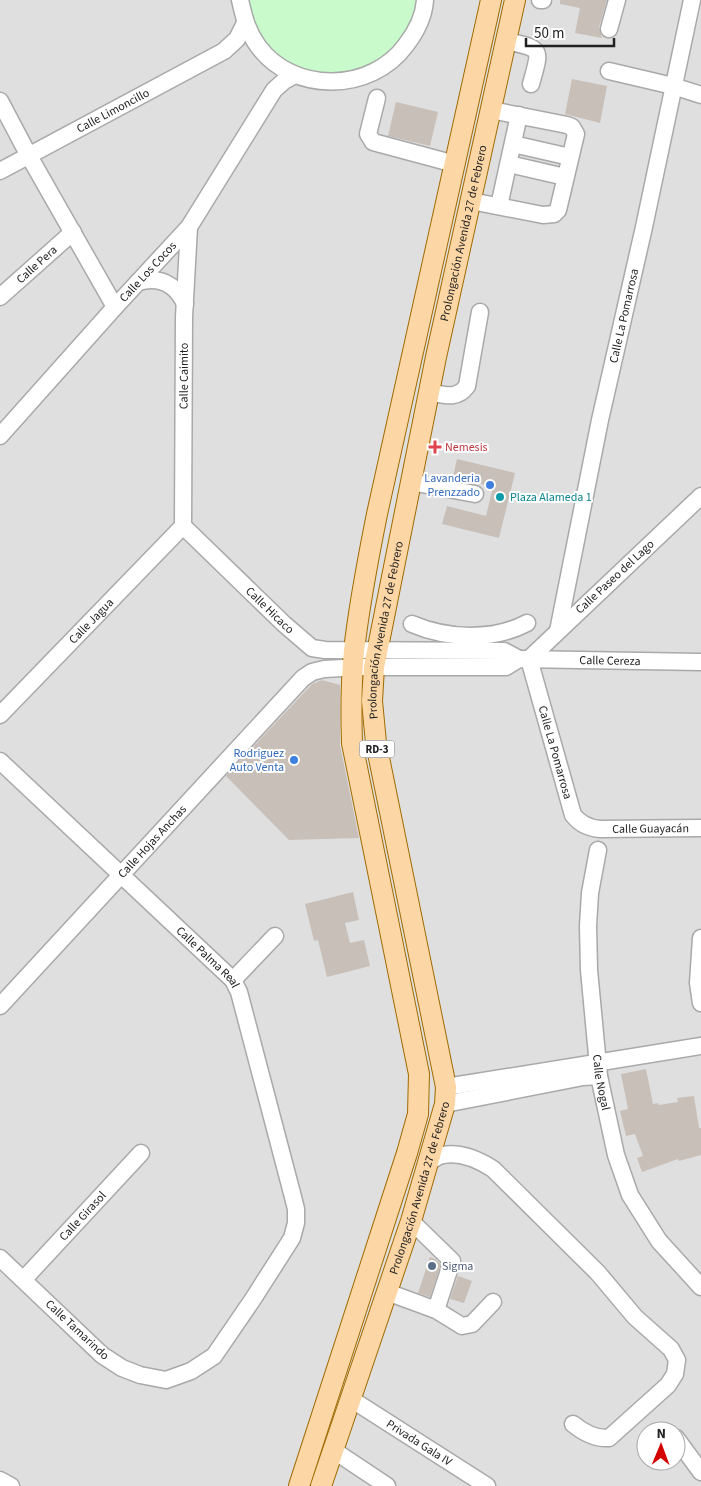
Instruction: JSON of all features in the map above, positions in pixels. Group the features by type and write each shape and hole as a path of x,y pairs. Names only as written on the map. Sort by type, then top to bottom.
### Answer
{"main road":[{"name":"Prolongación Avenida 27 de Febrero","path":"299,1486 418,1114 419,1074 352,743 351,700 353,659 364,580 377,514 491,0"},
{"name":"Prolongación Avenida 27 de Febrero","path":"322,1486 411,1221 446,1096 376,743 372,701 376,659 429,392 515,0"}],"street":[{"path":"240,0 245,23 259,47 274,62 295,75 322,82 350,81 376,72 398,55 415,33 425,0"},
{"path":"609,30 617,0"},
{"name":"Calle La Pomarrosa","path":"558,631 600,420 644,227 692,0"},
{"name":"Calle Limoncillo","path":"224,51 237,38 245,23"},
{"path":"506,41 530,46 537,52 539,58 531,84"},
{"name":"Calle Limoncillo","path":"0,171 224,51 241,47 259,47"},
{"path":"274,62 276,76 274,90"},
{"path":"609,71 673,86 701,95"},
{"name":"Calle Los Cocos","path":"0,436 115,306 189,227 274,90 284,80 295,75"},
{"path":"377,98 368,134 373,142 455,164"},
{"path":"0,102 115,306"},
{"path":"471,201 543,215 554,214 558,210 576,134 572,126 491,110"},
{"path":"500,206 519,115"},
{"path":"513,144 570,157"},
{"path":"509,164 565,177"},
{"name":"Calle Caimito","path":"183,526 189,227"},
{"name":"Calle Pera","path":"0,296 73,232"},
{"path":"138,282 146,280 163,281 177,290 186,304"},
{"path":"429,392 451,396 463,391 467,386 480,312"},
{"path":"411,482 475,494"},
{"name":"Calle Paseo del Lago","path":"524,659 558,631 701,496"},
{"name":"Calle Hicaco","path":"183,526 284,624 312,648 353,659 376,659"},
{"name":"Calle Jagua","path":"0,715 183,526"},
{"path":"412,624 466,644 517,628 527,622"},
{"name":"Calle Cereza","path":"376,659 466,644 504,651 524,659 701,662"},
{"path":"325,650 324,669 353,659"},
{"name":"Calle Cereza","path":"376,659 506,667 524,659"},
{"name":"Calle La Pomarrosa","path":"524,659 573,814 584,826 600,829"},
{"name":"Calle Hojas Anchas","path":"0,1006 303,678 312,672 324,669"},
{"name":"Calle Palma Real","path":"0,761 233,980 239,992 293,1197 296,1223"},
{"name":"Calle Guayacán","path":"600,829 701,828"},
{"name":"Calle Nogal","path":"598,850 590,893 588,926 589,970 599,1069 616,1155 630,1195 659,1241 701,1288"},
{"path":"233,980 274,936"},
{"path":"701,938 698,983 701,1003"},
{"path":"446,1096 583,1077 599,1069 701,1046"},
{"name":"Calle Girasol","path":"24,1279 141,1153"},
{"path":"428,1162 441,1155 464,1156 493,1169 598,1273 635,1317 671,1349 677,1360 675,1374 668,1385 609,1438 600,1439 583,1432 573,1424"},
{"path":"411,1221 452,1261 436,1310"},
{"name":"Calle Tamarindo","path":"0,1258 102,1356 122,1368 140,1375 166,1380 190,1371 214,1356 292,1238 296,1223"},
{"path":"387,1292 436,1310 457,1324 466,1326 472,1324 493,1302"},
{"name":"Privada Gala IV","path":"351,1399 487,1486"},
{"path":"334,1450 387,1486"},
{"path":"686,1452 701,1472"},
{"path":"0,1480 11,1486"}],"shaded area":[{"path":"0,0 701,0 701,1486 0,1486"}],"green space":[{"path":"246,0 417,0 414,18 406,36 386,58 359,72 329,76 296,68 271,51 254,27"}],"building":[{"path":"560,0 607,0 599,27 602,38 575,33 580,8 560,4"},
{"path":"572,79 607,86 600,123 565,114"},
{"path":"396,102 438,112 430,146 388,136"},
{"name":"Plaza Alameda 1","path":"457,459 515,473 499,538 442,524 447,506 486,516 493,487 453,477"},
{"name":"Rodriguez Auto Venta","path":"322,680 340,685 340,745 359,838 289,840 226,776 312,684"},
{"path":"353,892 359,920 345,923 350,943 364,940 370,966 327,977 318,940 314,941 305,904"},
{"path":"646,1069 653,1104 678,1102 677,1098 694,1096 699,1128 701,1128 701,1155 679,1161 678,1159 642,1172 637,1158 643,1156 635,1134 626,1136 620,1111 628,1109 621,1074"},
{"path":"430,1257 441,1264 430,1297 418,1293"},
{"path":"458,1276 472,1281 464,1303 450,1299"}],"place":[{"name":"Nemesis","path":"435,447"},
{"name":"Lavanderia Prenzzado","path":"490,485"},
{"name":"Plaza Alameda 1","path":"500,497"},
{"name":"Rodriguez Auto Venta","path":"294,760"},
{"name":"Sigma","path":"432,1266"}]}
